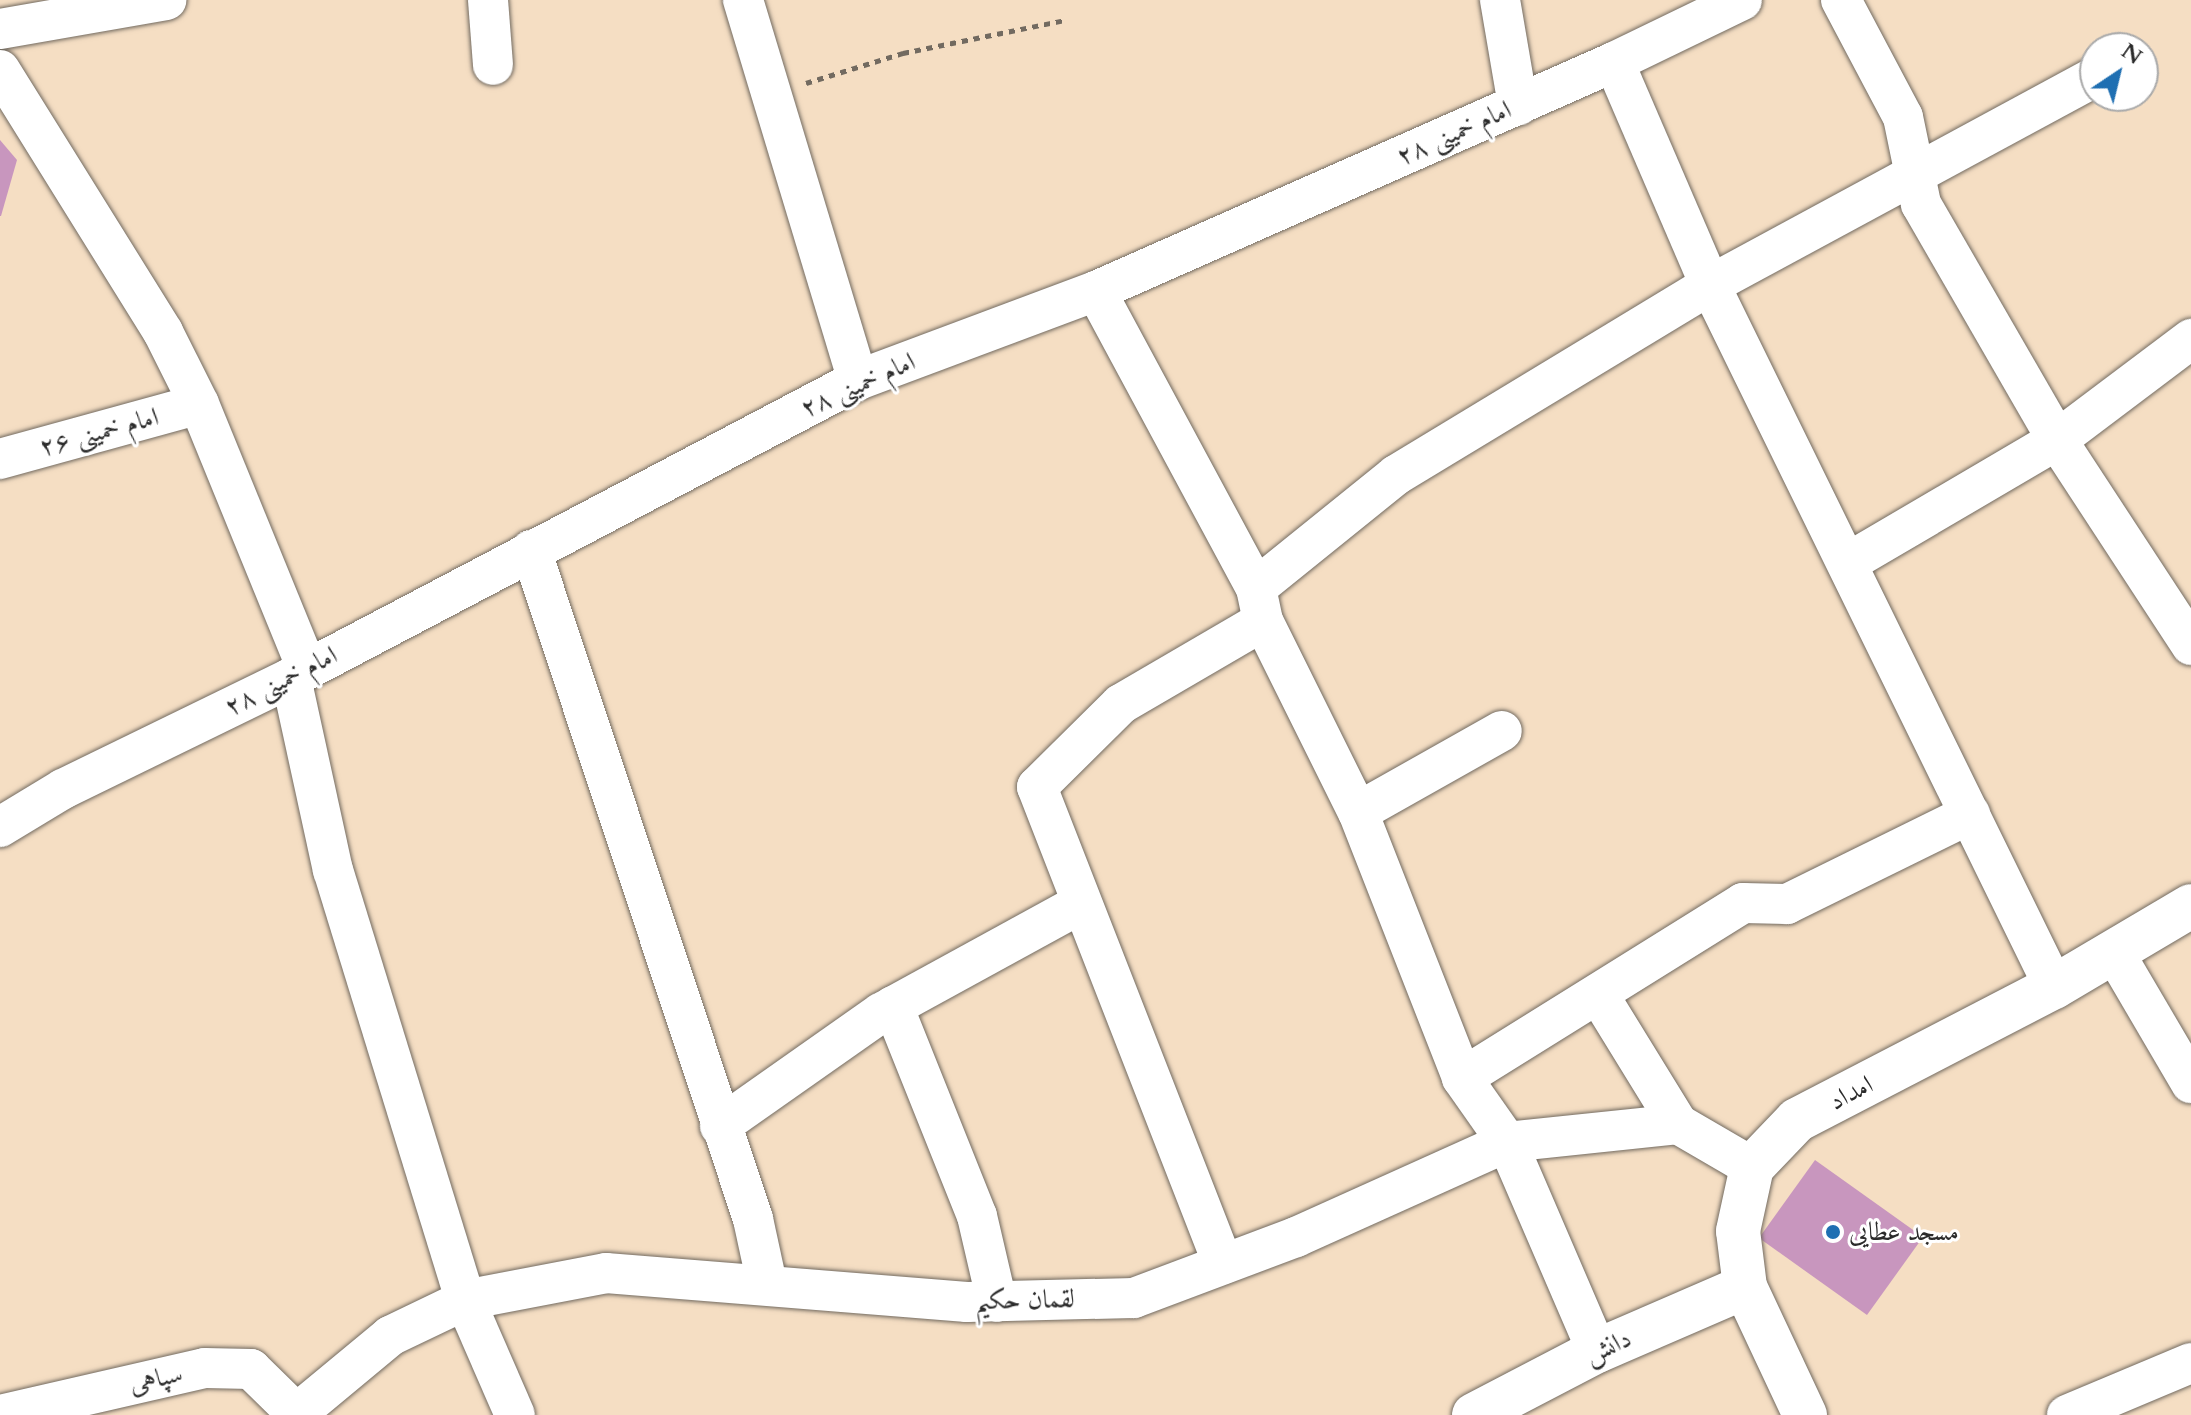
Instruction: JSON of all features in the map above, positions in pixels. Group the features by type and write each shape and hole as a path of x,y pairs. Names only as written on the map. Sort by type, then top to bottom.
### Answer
{"street":[{"path":"0,29 167,0"},
{"path":"488,0 493,65"},
{"path":"743,0 858,380"},
{"path":"1500,0 1518,105"},
{"name":"امام خمینی ۲۸","path":"0,827 63,789 299,673 858,380 1096,291 1614,62 1742,0"},
{"path":"1841,0 1903,117 1921,204 2057,440 2189,638"},
{"path":"1614,62 1710,285 1849,562 2054,987"},
{"path":"0,70 163,332 199,404 299,673 333,870 465,1300 515,1415"},
{"path":"1223,1264 1080,904 1037,787 1121,704 1260,604 1396,475 1710,285 1913,172 2079,85"},
{"path":"1096,291 1260,604 1358,812 1462,1078 1507,1142 1597,1351"},
{"path":"1849,562 2057,440 2191,339"},
{"name":"امام خمینی ۲۶","path":"0,459 199,404"},
{"path":"531,550 753,1219 767,1284"},
{"path":"1358,812 1502,731"},
{"path":"1462,1078 1743,903 1787,904 1970,814"},
{"path":"720,1126 893,1006 1080,904"},
{"name":"امداد","path":"1752,1167 1797,1120 2054,987 2191,906"},
{"path":"2114,952 2191,1083"},
{"path":"1598,994 1678,1124 1752,1167 1738,1231 1745,1287 1805,1415"},
{"path":"893,1006 977,1216 997,1302"},
{"name":"لقمان حکیم","path":"297,1414 390,1336 465,1300 606,1273 997,1302 1134,1298 1223,1264 1507,1142 1678,1124"},
{"name":"دانش","path":"1474,1415 1597,1351 1745,1287"},
{"path":"2067,1415 2191,1363"},
{"name":"سپاهی","path":"0,1415 205,1368 251,1369 297,1414"}],"path":[{"path":"773,93 903,53 1065,20"}],"building":[{"path":"0,140 17,160 1,216 0,216"},
{"path":"1815,1160 1923,1237 1867,1315 1759,1238"}],"place":[{"name":"مسجد عطایی","path":"1833,1232"}]}
